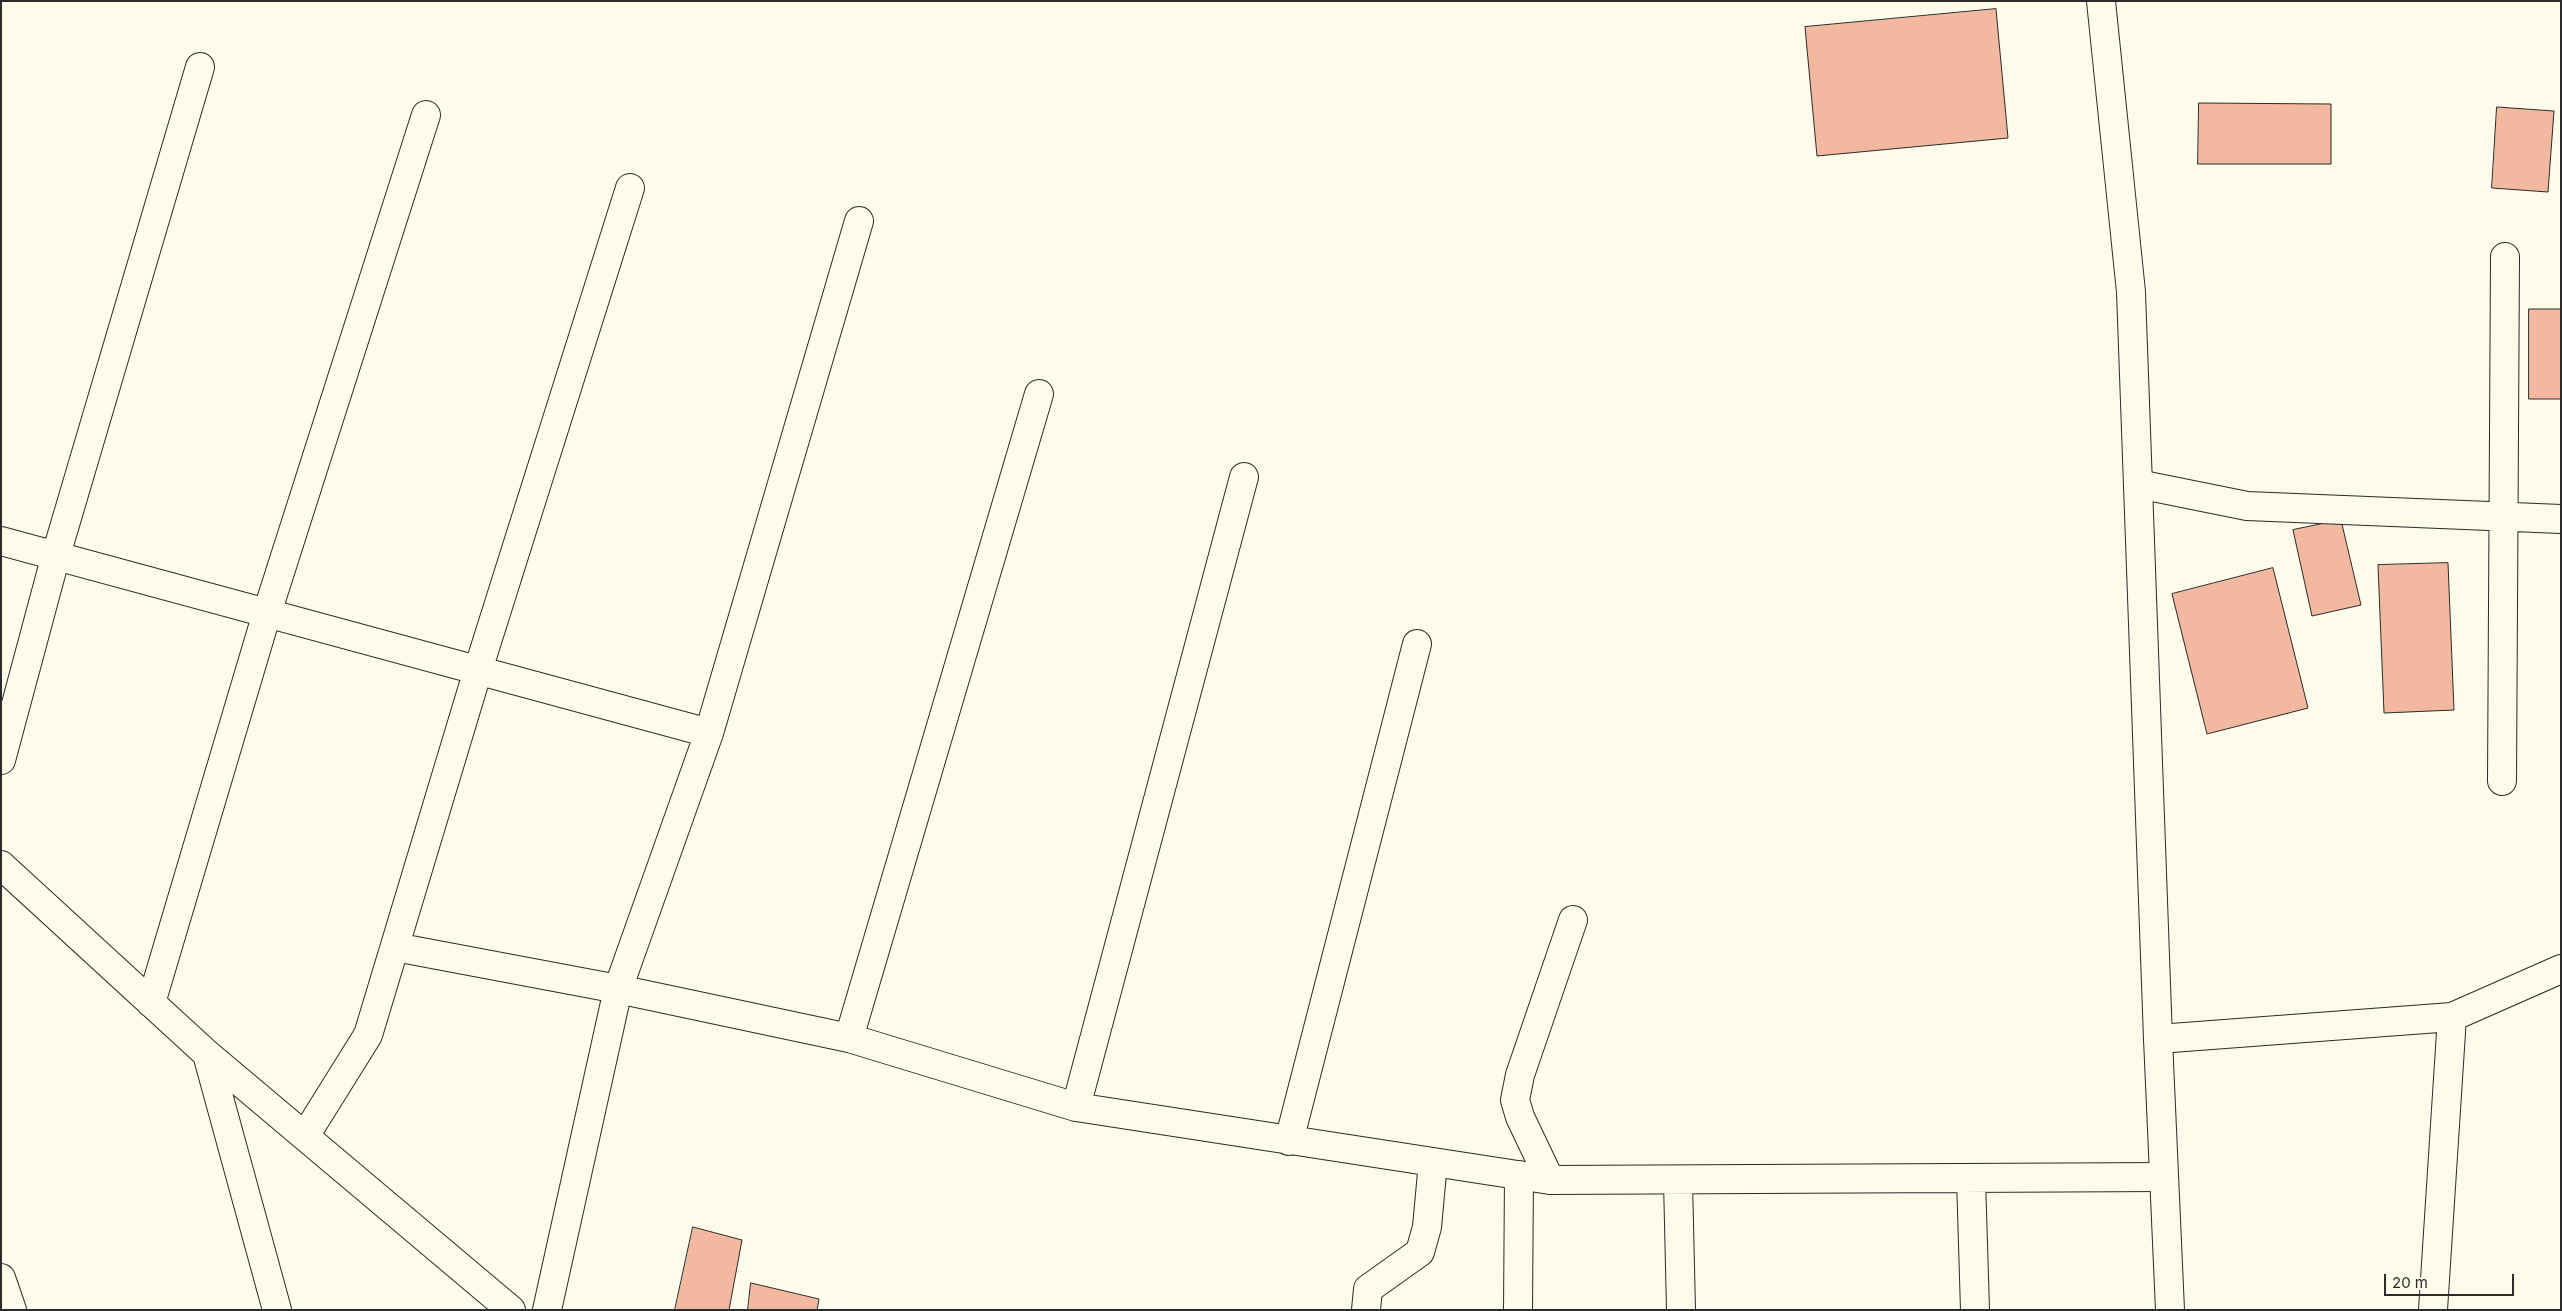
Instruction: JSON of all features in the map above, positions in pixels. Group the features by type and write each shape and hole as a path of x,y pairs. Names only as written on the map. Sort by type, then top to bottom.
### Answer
{"street":[{"path":"2101,1 2131,292 2158,1038 2170,1310"},
{"path":"1,760 56,555 200,67"},
{"path":"150,1003 268,613 426,116"},
{"path":"305,1136 368,1035 478,670 630,188"},
{"path":"547,1310 618,989 708,734 859,221"},
{"path":"2502,781 2502,516 2505,257"},
{"path":"849,1038 1039,394"},
{"path":"1076,1107 1244,477"},
{"path":"2138,484 2247,506 2561,519"},
{"path":"1,541 708,734"},
{"path":"1289,1141 1417,644"},
{"path":"1,865 207,1054 511,1310"},
{"path":"1550,1180 1520,1117 1515,1100 1520,1075 1573,920"},
{"path":"395,948 618,989 849,1038 1076,1107 1550,1180 2164,1177"},
{"path":"2158,1038 2452,1017 2561,970"},
{"path":"2433,1310 2452,1017"},
{"path":"207,1054 278,1310"},
{"path":"1366,1310 1368,1289 1420,1252 1427,1227 1433,1162"},
{"path":"1518,1310 1519,1175"},
{"path":"1972,1178 1975,1310"},
{"path":"1678,1180 1681,1310"},
{"path":"1,1278 12,1310"}],"building":[{"path":"1996,9 2008,138 1817,156 1805,27"},
{"path":"2199,103 2331,104 2331,164 2198,164"},
{"path":"2497,107 2554,111 2548,192 2492,188"},
{"path":"2529,309 2561,309 2561,399 2529,399"},
{"path":"2341,520 2361,605 2312,616 2293,530"},
{"path":"2448,563 2454,710 2384,713 2378,565"},
{"path":"2273,568 2308,708 2207,734 2172,594"},
{"path":"693,1227 742,1240 729,1310 675,1310"},
{"path":"751,1283 819,1299 817,1310 748,1310"}]}
